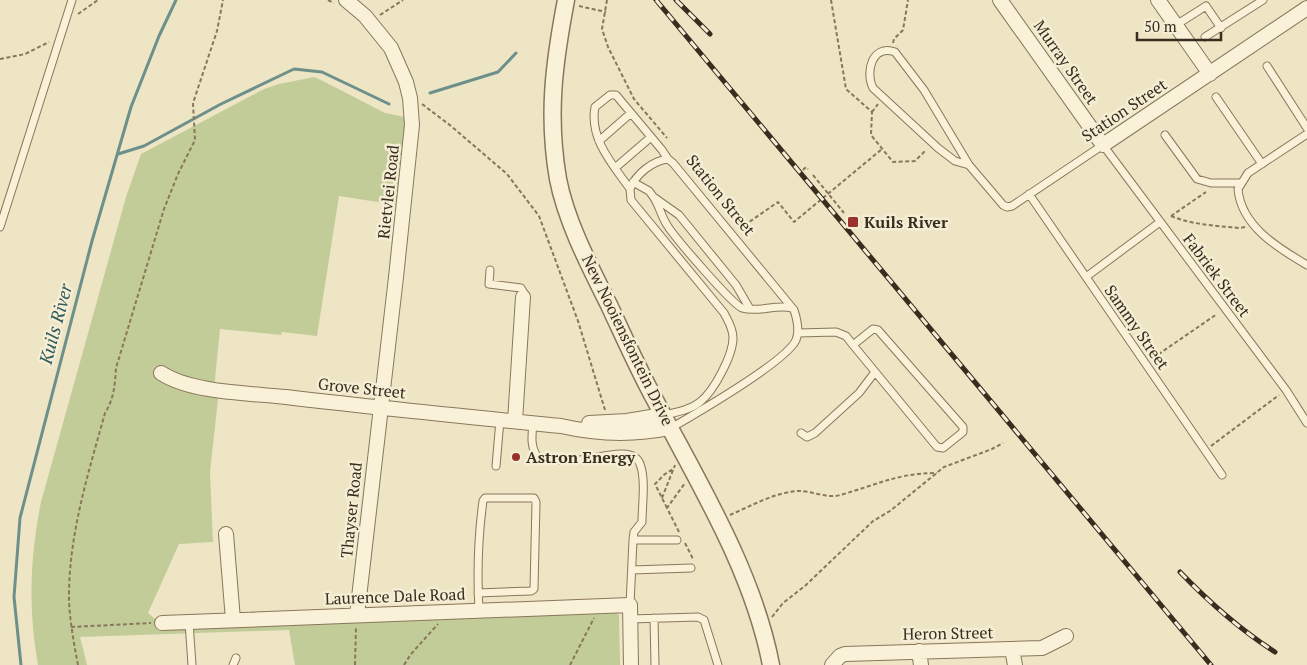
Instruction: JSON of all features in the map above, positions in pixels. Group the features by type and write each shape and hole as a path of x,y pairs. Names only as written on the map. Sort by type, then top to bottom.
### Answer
{"street":[{"name":"Murray Street","path":"1000,0 1103,145"},
{"path":"1158,0 1210,74"},
{"path":"1302,0 1307,7"},
{"name":"Rietvlei Road","path":"340,1 365,16 391,48 406,82 411,110 410,150 380,408"},
{"name":"New Nooiensfontein Drive","path":"570,3 557,44 552,96 552,134 559,181 570,219 601,289 655,401 741,568 767,641 771,665"},
{"name":"Station Street","path":"1103,145 1307,7"},
{"path":"515,421 523,297"},
{"name":"Grove Street","path":"161,373 171,379 202,388 561,426 627,421 667,422"},
{"name":"Thayser Road","path":"357,615 380,408"},
{"path":"226,534 233,620"},
{"name":"Laurence Dale Road","path":"162,623 595,606 630,612"},
{"path":"630,612 631,665"},
{"name":"Heron Street","path":"832,665 840,656 845,654 1046,648 1066,636"},
{"path":"1012,649 1014,665"},
{"path":"919,651 921,665"}],"lane":[{"path":"0,227 72,0"},
{"path":"1205,37 1263,0"},
{"path":"1176,25 1206,6 1221,28"},
{"name":"Station Street","path":"969,165 954,161 873,88 869,74 872,61 876,55 881,51 891,50 894,52 924,90 969,165 1003,205 1007,207 1012,206 1103,145"},
{"path":"1267,66 1307,128"},
{"path":"668,159 616,95 610,95 598,104 594,110 599,141 615,168 631,185 649,191 668,227 703,269 738,306 750,309 784,306 792,308"},
{"path":"1216,97 1262,164"},
{"path":"599,141 632,114"},
{"path":"1307,134 1248,173 1238,189 1243,208 1264,236 1307,265"},
{"path":"1165,135 1197,179 1204,183 1241,183"},
{"path":"615,168 651,137"},
{"name":"Fabriek Street","path":"1103,145 1286,390 1307,423"},
{"name":"Station Street","path":"631,185 640,173 656,161 668,159 673,163 792,308 797,319 798,333"},
{"path":"631,185 631,200 724,313 732,331 733,345 729,356 708,395 667,422"},
{"name":"Sammy Street","path":"1029,194 1222,475"},
{"path":"654,198 679,214 736,285 750,309"},
{"path":"1086,277 1160,222"},
{"path":"490,270 489,284 521,288 524,293 523,297"},
{"path":"667,422 714,402 782,356 792,346 798,333 836,332 846,336 853,345 875,372 937,447 943,448 963,432 962,427 878,330 873,329 853,345"},
{"path":"801,433 807,436 815,433 859,393 875,372"},
{"path":"496,466 500,420"},
{"path":"533,423 533,451 537,456 577,460 622,454 633,456 639,461 642,474 642,522 634,532 630,612 654,618 702,618 718,665"},
{"path":"478,593 532,591 534,589 536,502 534,498 486,498 483,501 477,569 478,593 479,611"},
{"path":"633,540 678,540"},
{"path":"632,570 692,564"},
{"path":"654,618 655,665"},
{"path":"189,622 192,665"}],"path":[{"path":"78,665 71,627 69,599 77,519 105,413 115,387 116,368 151,250 178,174 193,146 196,135 193,103 217,31 222,0"},
{"path":"328,0 340,1"},
{"path":"378,16 402,0"},
{"path":"607,0 602,29 608,47 634,98 668,138"},
{"path":"831,0 846,89 872,112 871,135 893,162 915,160 923,153"},
{"path":"894,39 903,30 908,0"},
{"path":"570,3 606,12"},
{"path":"419,102 451,126 506,174 539,216 578,321 607,414"},
{"path":"743,226 778,202 794,222 882,149"},
{"path":"803,170 810,164"},
{"path":"813,175 844,212"},
{"path":"1160,222 1219,183"},
{"path":"1171,216 1203,224 1240,228 1254,224"},
{"path":"847,223 854,217"},
{"path":"1145,363 1225,309"},
{"path":"1206,451 1286,390"},
{"path":"771,620 783,603 806,585 867,527 890,511 937,472 944,467 1003,443"},
{"path":"662,498 676,463"},
{"path":"673,469 655,484 692,564"},
{"path":"728,515 790,492 800,491 834,496 894,477 918,472 937,472"},
{"path":"667,508 685,482"},
{"path":"570,665 595,617 595,606"},
{"path":"404,665 447,612"},
{"path":"355,665 357,615"},
{"path":"71,627 162,623"}],"green space":[{"path":"314,77 385,113 405,117 404,147 397,205 339,196 317,336 282,332 281,335 220,329 214,389 219,390 210,472 213,542 179,544 148,613 161,624 616,612 619,615 620,665 295,665 289,630 80,637 87,665 38,665 33,624 32,584 34,543 41,502 126,197 141,154 264,89"}],"waterway":[{"name":"Kuils River","path":"21,665 14,597 20,518 92,241 131,107 159,36 176,0"},
{"path":"430,93 498,72 516,53"},
{"path":"118,154 144,146 221,104 294,69 322,72 389,104"}],"railway":[{"path":"656,0 1211,665"},
{"path":"676,0 710,34"},
{"path":"1180,572 1225,615 1275,652"}],"place":[{"name":"Kuils River","path":"853,222"},
{"name":"Astron Energy","path":"516,457"}]}
